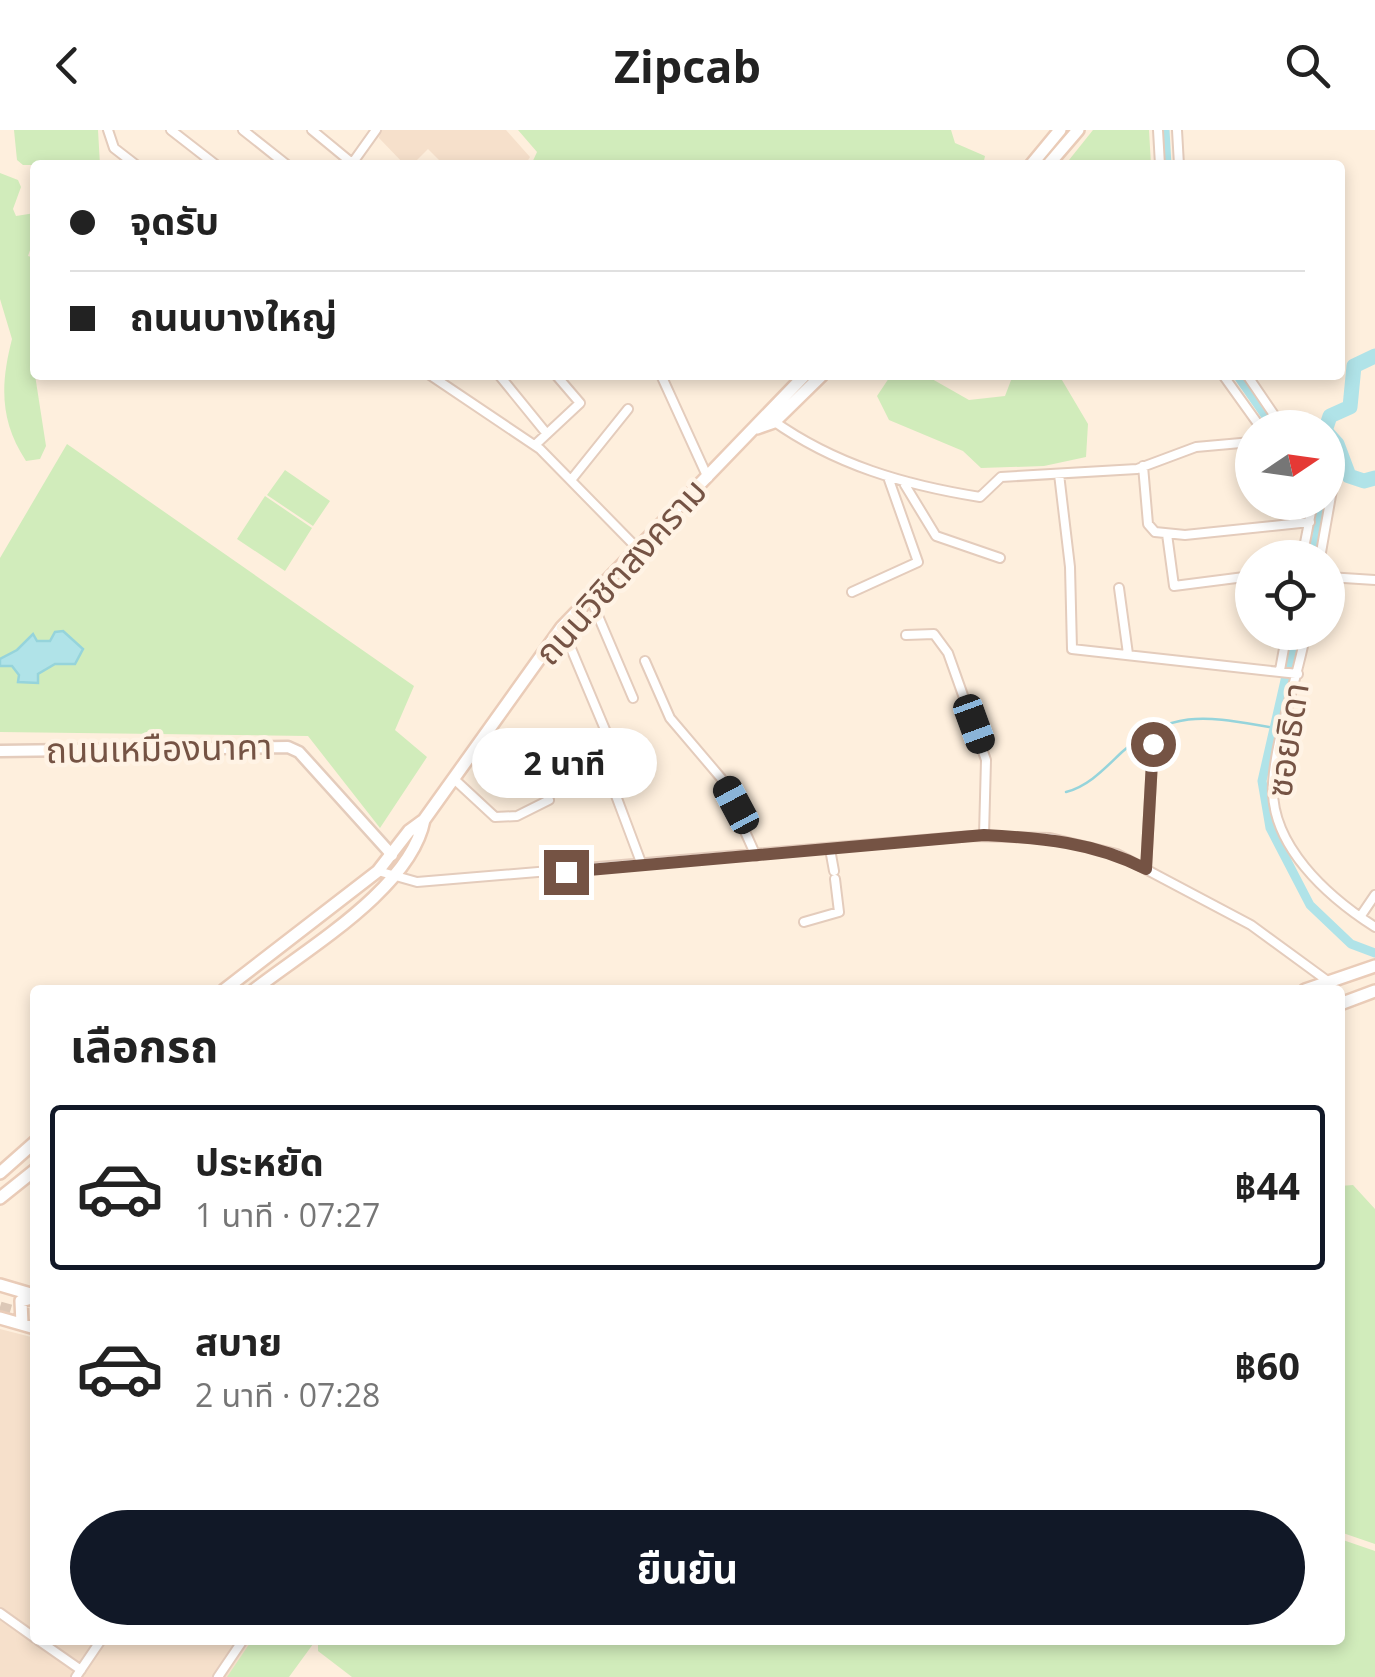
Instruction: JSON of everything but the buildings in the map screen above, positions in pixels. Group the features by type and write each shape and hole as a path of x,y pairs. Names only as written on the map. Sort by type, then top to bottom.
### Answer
{"main road":[{"path":"1035,160 1060,130"},
{"path":"1052,160 1078,130"},
{"name":"ถนนวิชิตสงคราม","path":"770,418 801,380"},
{"name":"ถนนวิชิตสงคราม","path":"230,985 378,871 410,830 424,820 562,627 756,429 816,380"},
{"name":"ถนนวิชิตสงคราม","path":"260,985 395,877 420,840 424,820"},
{"path":"1319,985 1375,966"},
{"path":"1345,1002 1375,990"},
{"path":"0,1173 30,1146"},
{"path":"0,1198 30,1174"},
{"path":"0,1285 30,1294"},
{"path":"28,1326 20,1301 30,1298"},
{"path":"0,1318 28,1326"}],"street":[{"path":"108,130 114,148 130,160"},
{"path":"171,130 210,160"},
{"path":"243,130 281,160"},
{"path":"312,130 346,160"},
{"path":"354,160 376,130"},
{"path":"1158,130 1160,160"},
{"path":"1177,130 1178,160"},
{"path":"440,380 535,446 637,548"},
{"path":"503,380 547,434"},
{"path":"535,446 580,403 560,380"},
{"path":"663,380 708,478"},
{"path":"1226,380 1247,410"},
{"path":"1250,380 1269,410"},
{"path":"1254,410 1264,403"},
{"path":"571,480 628,409"},
{"path":"770,418 840,460 905,485 980,497 1001,476 1143,466 1196,447 1235,444"},
{"path":"1143,466 1149,526 1167,534 1310,522 1306,540"},
{"path":"1059,474 1070,567 1072,649 1298,674"},
{"path":"852,592 918,562 888,477"},
{"path":"905,485 936,536 1000,558"},
{"path":"1167,534 1174,586 1235,578"},
{"path":"1345,578 1375,580"},
{"path":"1119,588 1128,654"},
{"path":"590,597 634,698"},
{"path":"562,627 608,738"},
{"path":"906,635 934,634 948,653 987,762 984,835"},
{"path":"1280,670 1284,650"},
{"name":"ซอยธิดา","path":"1303,650 1273,782 1276,814 1305,866 1331,899 1375,927"},
{"path":"645,661 670,718 721,778 756,856"},
{"path":"1146,869 1153,744"},
{"name":"ถนนเหมืองนาคา","path":"0,751 288,747 299,752 392,854"},
{"path":"603,762 642,865"},
{"path":"454,779 495,817 517,816 549,800"},
{"path":"378,871 417,882 984,835 1050,838 1117,854 1146,869 1252,925 1328,982"},
{"path":"804,922 839,912 830,849"},
{"path":"1360,918 1375,895"},
{"path":"0,1613 30,1635"},
{"path":"43,1645 78,1674 98,1645"},
{"path":"218,1677 240,1645"}],"shaded area":[{"path":"381,130 506,130 530,157 439,160 428,149 417,160 400,160 379,138"},
{"path":"0,1329 30,1337 30,1645 274,1645 251,1677 0,1677"}],"green space":[{"path":"14,130 98,130 100,160 30,160 30,165 23,165 17,160"},
{"path":"518,130 951,130 955,143 985,156 984,160 533,160 537,152"},
{"path":"1093,130 1149,130 1151,160 1069,160"},
{"path":"0,173 18,180 21,187 13,209 16,216 30,214 30,380 36,380 46,446 40,459 26,461 7,417 5,372 12,339 0,299"},
{"path":"888,380 934,380 969,400 1005,396 1011,380 1062,380 1088,424 1086,457 1044,466 981,468 963,451 889,420 877,396"},
{"path":"67,444 414,686 395,730 427,757 380,828 308,736 0,732 0,558"},
{"path":"285,470 330,501 313,526 267,495"},
{"path":"265,496 312,528 285,571 237,539"},
{"path":"1353,1185 1375,1209 1375,1544 1345,1534 1345,1186"},
{"path":"1345,1541 1375,1551 1375,1677 352,1677 318,1651 318,1645 1345,1645"},
{"path":"249,1645 312,1645 289,1677 227,1677"}],"water":[{"path":"63,631 83,649 75,664 55,664 38,674 38,683 18,682 19,675 12,666 0,666 0,659 17,650 33,634 37,641 50,641 55,632"}],"waterway":[{"path":"1165,130 1167,160"},
{"path":"1343,410 1350,407 1354,366 1375,356"},
{"path":"1240,380 1261,410"},
{"path":"1345,465 1349,476 1364,481 1375,478"},
{"path":"1316,540 1319,520"},
{"path":"1292,650 1262,781 1270,828 1310,905 1351,944 1375,953"},
{"path":"1066,792 1089,781 1141,737 1159,727 1213,719 1275,728"}],"tunnel":[{"path":"0,1307 30,1316"}],"route":[{"path":"566,872 984,835 1050,838 1117,854 1146,869 1153,744"}]}
